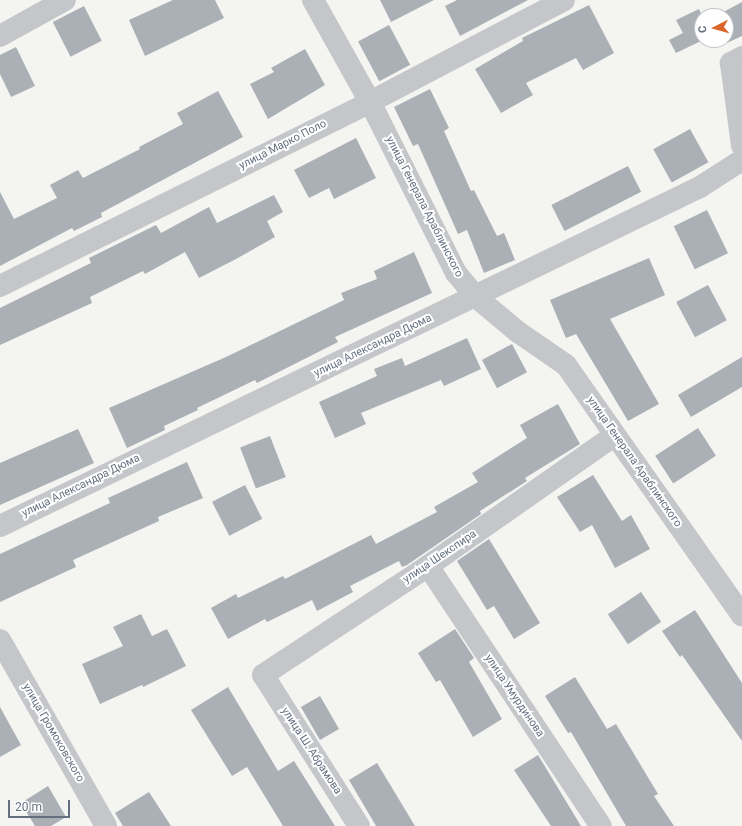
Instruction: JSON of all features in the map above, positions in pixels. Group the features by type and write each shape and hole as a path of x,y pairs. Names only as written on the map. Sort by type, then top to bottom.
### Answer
{"street":[{"path":"0,36 66,0"},
{"name":"улица Генерала Араблинского","path":"313,0 370,102 456,273 476,297 518,332 566,365 742,615"},
{"name":"улица Марко Поло","path":"0,286 370,102 564,0"},
{"path":"742,57 731,63 742,145"},
{"name":"улица Александра Дюма","path":"0,526 700,188 742,160"},
{"name":"улица Шекспира","path":"263,675 428,566 615,435"},
{"name":"улица Умурдинова","path":"428,566 601,826"},
{"name":"улица Громоковского","path":"0,640 106,826"},
{"name":"улица Ш. Абрамова","path":"263,675 359,826"}],"building":[{"path":"173,0 215,0 224,18 145,56 129,20"},
{"path":"380,0 434,0 391,22"},
{"path":"457,0 528,0 460,36 445,6"},
{"path":"742,2 742,36 734,40 734,8 731,8"},
{"path":"589,5 614,53 583,70 576,58 526,83 533,95 501,113 475,69 523,41 522,38"},
{"path":"84,6 102,41 71,57 53,22"},
{"path":"694,11 694,44 676,53 669,40 683,33 676,20"},
{"path":"389,25 410,65 379,81 358,41"},
{"path":"16,47 35,86 11,97 0,74 0,55"},
{"path":"305,49 325,85 268,119 250,84 274,72 271,68"},
{"path":"430,89 449,128 444,131 471,191 474,190 497,236 504,233 515,260 484,273 467,230 458,234 418,144 413,146 394,107"},
{"path":"218,91 243,137 101,213 102,217 74,231 72,228 0,266 0,192 14,219 57,198 50,185 78,170 83,178 140,149 139,147 183,124 177,113"},
{"path":"690,129 708,162 672,183 653,149"},
{"path":"356,138 376,178 334,199 329,188 309,198 294,170"},
{"path":"628,166 641,192 565,231 551,205"},
{"path":"274,195 283,212 267,221 275,237 236,259 199,278 185,252 145,274 143,271 90,297 92,303 0,345 0,308 91,263 89,258 156,225 161,233 209,207 217,223"},
{"path":"707,210 728,253 695,269 674,226"},
{"path":"414,252 432,293 335,337 338,342 257,383 255,380 197,408 198,410 164,426 165,430 127,448 109,408 226,357 344,300 341,293 377,279 374,271"},
{"path":"649,258 665,295 610,319 659,404 628,421 576,334 566,338 550,300"},
{"path":"708,285 727,320 695,337 676,302"},
{"path":"467,338 481,369 444,386 441,380 361,413 366,424 335,438 319,402 377,376 374,369 402,358 405,366"},
{"path":"512,344 527,372 497,388 482,360"},
{"path":"742,357 742,387 691,417 678,395"},
{"path":"558,404 580,444 525,478 527,481 480,511 481,514 407,565 402,567 399,561 350,586 353,592 317,611 312,600 267,622 265,619 228,639 211,608 236,594 238,598 283,576 285,579 371,535 376,544 437,512 434,507 478,482 472,473 527,438 520,425"},
{"path":"698,428 716,456 673,483 655,456"},
{"path":"78,429 94,463 0,505 0,463"},
{"path":"270,436 286,477 256,489 240,447"},
{"path":"187,462 203,498 158,517 159,521 73,560 76,567 0,602 0,554 110,503 108,498"},
{"path":"593,475 622,521 631,515 650,549 615,568 592,525 580,532 557,497"},
{"path":"245,485 262,519 229,536 212,502"},
{"path":"489,539 540,623 514,639 494,606 487,610 457,561"},
{"path":"641,592 661,622 628,644 608,614"},
{"path":"695,610 742,683 742,741 682,655 680,657 662,631"},
{"path":"141,614 152,636 167,629 186,666 143,687 142,685 100,704 82,664 123,646 113,627"},
{"path":"455,629 474,658 469,662 502,719 473,737 440,680 436,682 418,653"},
{"path":"575,677 607,729 616,724 658,794 654,796 674,826 626,826 571,732 568,733 545,696"},
{"path":"228,687 278,771 294,761 335,826 283,826 247,767 232,776 191,710"},
{"path":"320,696 339,729 320,740 301,707"},
{"path":"0,707 21,745 0,757"},
{"path":"538,755 581,826 551,826 514,770"},
{"path":"377,763 415,826 376,826 349,780"},
{"path":"48,786 66,817 51,826 35,826 21,803"},
{"path":"149,792 171,826 123,826 115,813"}]}
